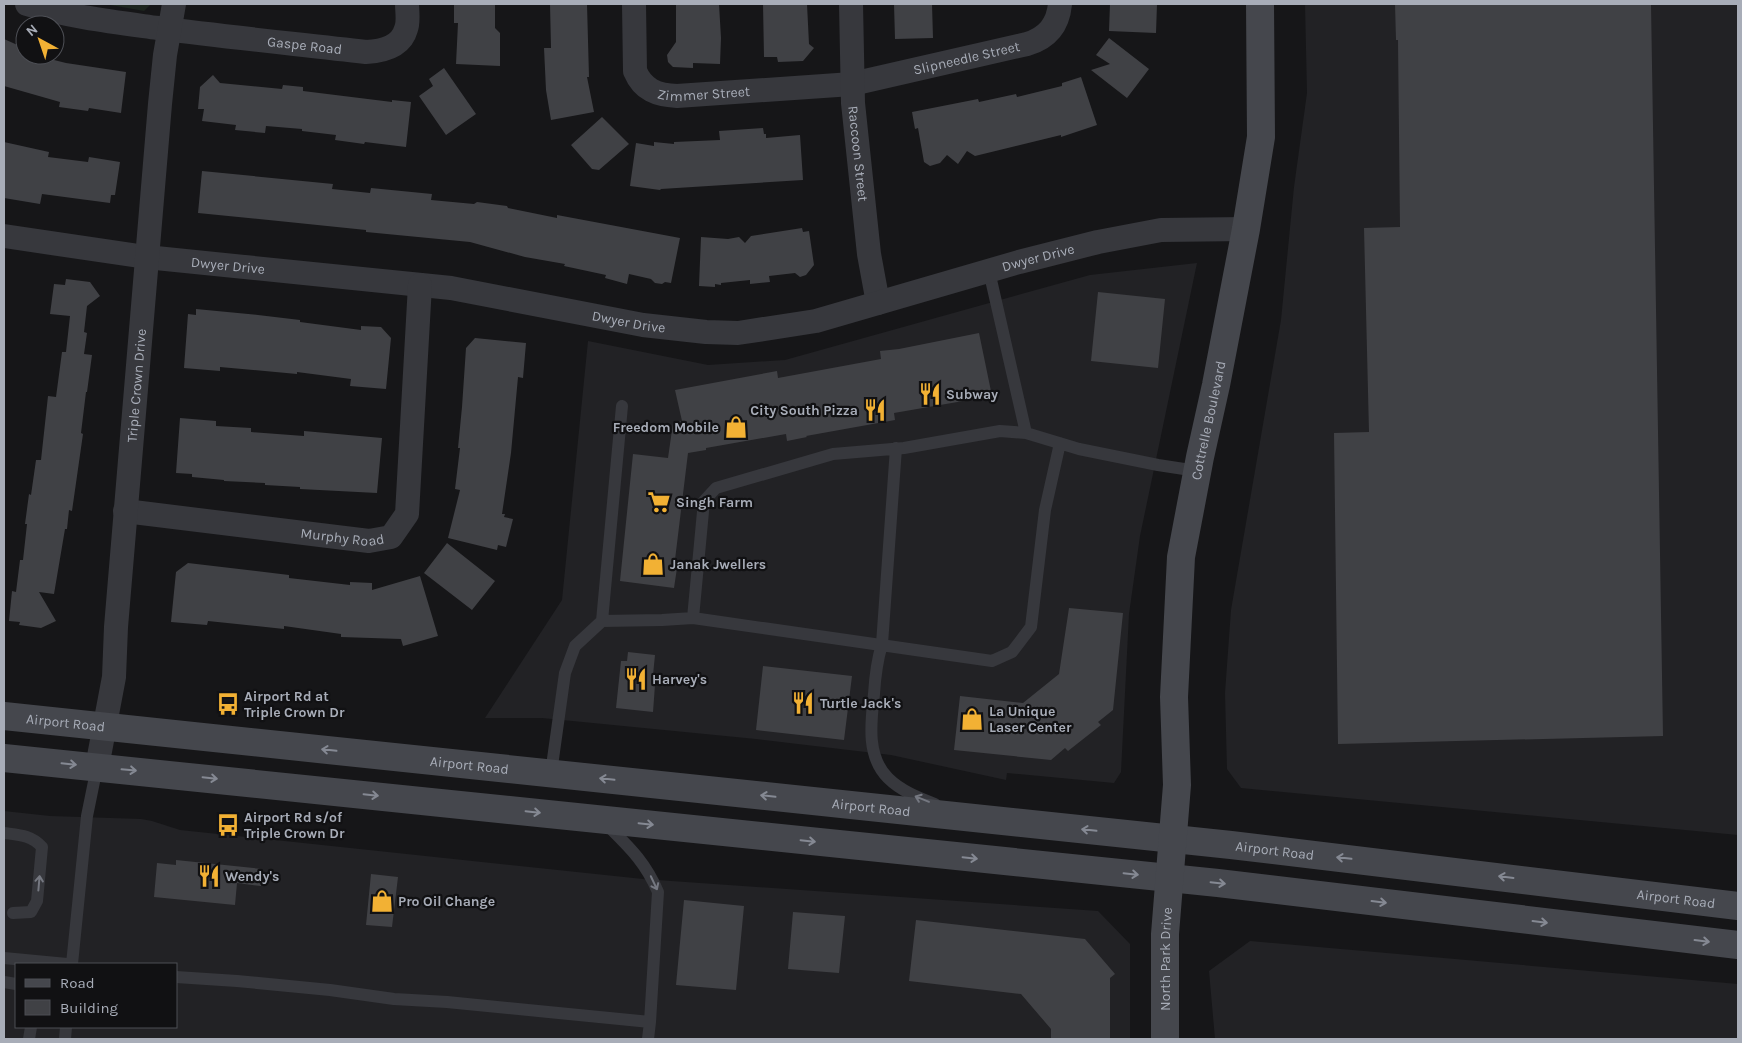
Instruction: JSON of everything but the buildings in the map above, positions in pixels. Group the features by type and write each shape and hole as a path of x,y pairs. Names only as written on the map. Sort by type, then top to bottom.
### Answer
{"main road":[{"name":"Cottrelle Boulevard","path":"1169,878 1177,785 1174,698 1181,557 1246,229 1261,137 1260,4"},
{"name":"Airport Road","path":"4,716 1172,839 1388,863 1738,906"},
{"path":"4,758 1169,878 1738,945"},
{"name":"North Park Drive","path":"1165,1039 1165,934 1169,878"}],"street":[{"name":"Gaspe Road","path":"27,4 91,19 169,30 378,52 388,49 400,41 407,28 407,4"},
{"name":"Triple Crown Drive","path":"97,767 114,677 116,627 146,257 160,104 174,4"},
{"name":"Zimmer Street","path":"634,4 634,71 638,80 645,87 659,94 677,96 852,84"},
{"name":"Raccoon Street","path":"851,4 853,103 869,254 878,303"},
{"name":"Slipneedle Street","path":"852,84 1036,41 1051,30 1058,20 1060,4"},
{"name":"Dwyer Drive","path":"4,236 146,257 451,288 643,325 706,332 738,333 816,321 1098,242 1162,230 1246,229"},
{"name":"Murphy Road","path":"125,511 369,541 391,537 407,514 420,285"}],"lane":[{"path":"989,271 1026,433"},
{"path":"602,621 622,406"},
{"path":"693,618 704,501 716,488 833,454 896,448 1000,431 1026,433 1158,466 1197,470"},
{"path":"551,773 565,673 575,646 602,621 693,618 992,661 1012,652 1032,627 1045,510 1060,443"},
{"path":"896,448 882,644 877,660 871,730 873,750 880,768 888,779 910,794 967,817"},
{"path":"72,963 87,816 97,767"},
{"path":"601,819 641,860 652,876 658,892 648,1039"},
{"path":"4,834 26,835 37,841 42,847 37,901 31,912 12,912"},
{"path":"4,958 57,963"},
{"path":"178,977 237,981 330,990 394,999 447,1002 650,1022"}],"shaded area":[{"path":"105,4 151,4 144,11"},
{"path":"1305,4 1738,4 1738,835 1241,788 1227,769 1225,693 1231,610 1281,320 1294,187 1307,93"},
{"path":"1197,263 1140,536 1129,614 1121,772 1114,783 1007,773 1006,780 891,755 756,739 542,718 485,718 562,600 588,341 708,365 785,360 1090,275"},
{"path":"4,811 50,816 141,819 180,830 643,879 1098,911 1130,944 1130,1039 4,1039"},
{"path":"1250,941 1738,984 1738,1039 1215,1039 1209,971"}],"place":[{"name":"Subway","path":"930,394"},
{"name":"City South Pizza","path":"875,410"},
{"name":"Freedom Mobile","path":"736,427"},
{"name":"Singh Farm","path":"659,502"},
{"name":"Janak Jwellers","path":"653,564"},
{"name":"Harvey's","path":"636,679"},
{"name":"Turtle Jack's","path":"803,703"},
{"name":"Airport Rd at Triple Crown Dr","path":"228,704"},
{"name":"La Unique Laser Center","path":"972,719"},
{"name":"Airport Rd s/of Triple Crown Dr","path":"228,825"},
{"name":"Wendy's","path":"209,876"},
{"name":"Pro Oil Change","path":"382,901"}]}
